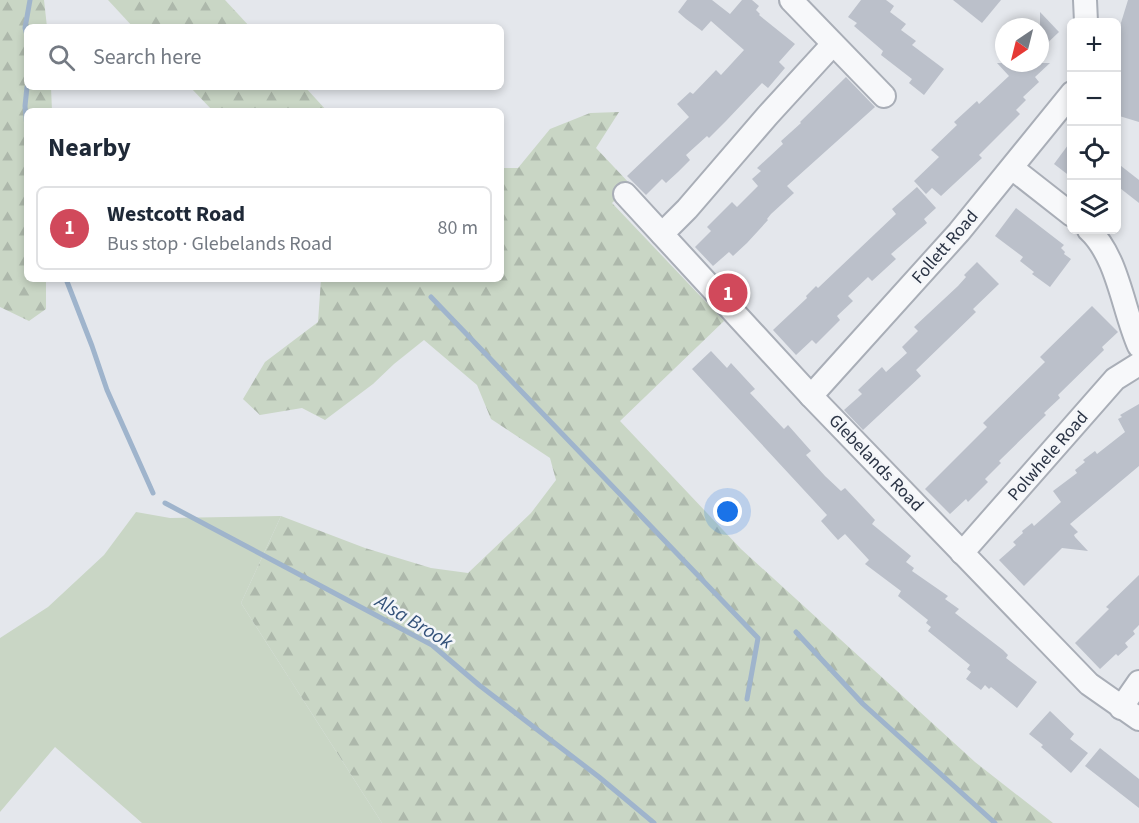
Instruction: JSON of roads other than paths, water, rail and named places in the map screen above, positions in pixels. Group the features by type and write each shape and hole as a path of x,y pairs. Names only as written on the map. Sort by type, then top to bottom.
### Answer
{"street":[{"path":"791,0 884,96"},
{"path":"1086,0 1086,18"},
{"path":"662,234 687,209 833,44"},
{"name":"Follett Road","path":"811,396 959,232 1067,98"},
{"path":"1012,168 1067,212"},
{"name":"Glebelands Road","path":"625,194 811,396 1089,684 1130,714"},
{"path":"1094,234 1107,255 1139,346"},
{"name":"Polwhele Road","path":"962,553 1115,379 1139,364"},
{"path":"1130,714 1139,682"}],"waterway":[{"name":"Alsa Brook","path":"26,24 30,0"},
{"name":"Alsa Brook","path":"25,108 27,90"},
{"name":"Alsa Brook","path":"67,282 107,390 153,493"},
{"path":"431,297 758,638 747,699"},
{"name":"Alsa Brook","path":"165,503 432,645 479,685 599,777 654,823"},
{"path":"796,632 863,704 995,823"}],"place":[{"name":"Westcott Road","path":"728,293"}]}
